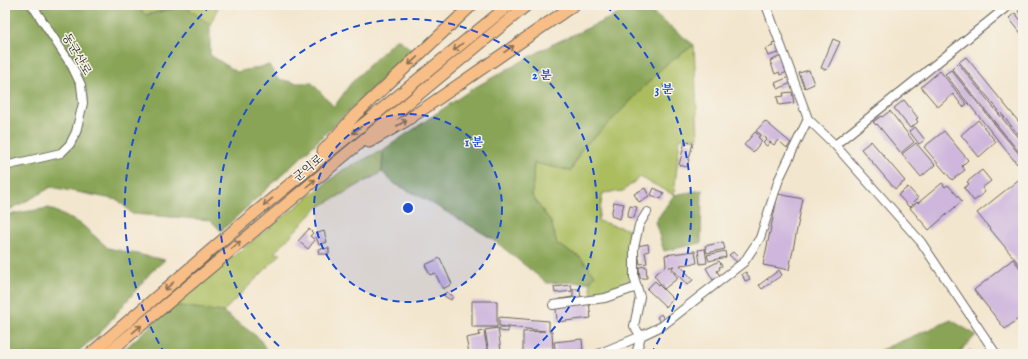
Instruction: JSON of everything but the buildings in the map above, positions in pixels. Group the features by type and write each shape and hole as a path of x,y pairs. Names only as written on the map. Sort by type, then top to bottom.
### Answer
{"highway":[{"path":"298,178 355,115 472,5"},
{"name":"군익로","path":"90,354 240,225 509,5"},
{"name":"군익로","path":"107,354 527,5"},
{"path":"344,156 406,121 574,5"}],"street":[{"name":"동군산로","path":"5,166 61,153 70,144 76,132 84,103 81,85 72,66 32,5"},
{"path":"766,5 808,119 835,145 921,242 996,354"},
{"path":"835,145 1009,5"},
{"path":"598,354 662,326 744,262 760,238 779,179 808,119"},
{"path":"636,354 640,336 634,326 640,297 634,277 634,248 640,225 647,212"},
{"path":"553,305 605,298 637,287"}],"green space":[{"path":"5,5 135,5 146,15 185,6 210,25 210,55 237,72 269,65 278,79 296,83 312,83 334,107 351,83 397,38 412,50 294,164 221,231 210,220 132,214 118,200 51,187 5,212"},
{"path":"135,5 219,5 210,25 185,6 145,15"},
{"path":"627,10 654,14 694,45 663,67 598,134 582,148 571,171 534,163 532,196 551,222 557,244 581,258 595,275 590,282 547,283 491,238 421,197 395,184 382,172 383,150 472,89 551,45"},
{"path":"694,45 698,138 680,138 674,195 640,177 623,191 603,193 598,221 630,230 629,284 592,296 590,282 595,275 581,258 557,244 551,222 532,196 534,162 571,170 582,148 620,112 663,67"},
{"path":"383,150 382,172 317,208 274,253 281,254 223,312 174,305 343,170"},
{"path":"702,190 701,243 664,251 655,222 674,195"},
{"path":"49,208 81,224 108,248 165,260 151,272 100,333 75,354 5,354 5,215"},
{"path":"174,305 223,312 259,338 269,354 119,354"},
{"path":"951,320 976,335 960,352 962,354 871,354"}]}
